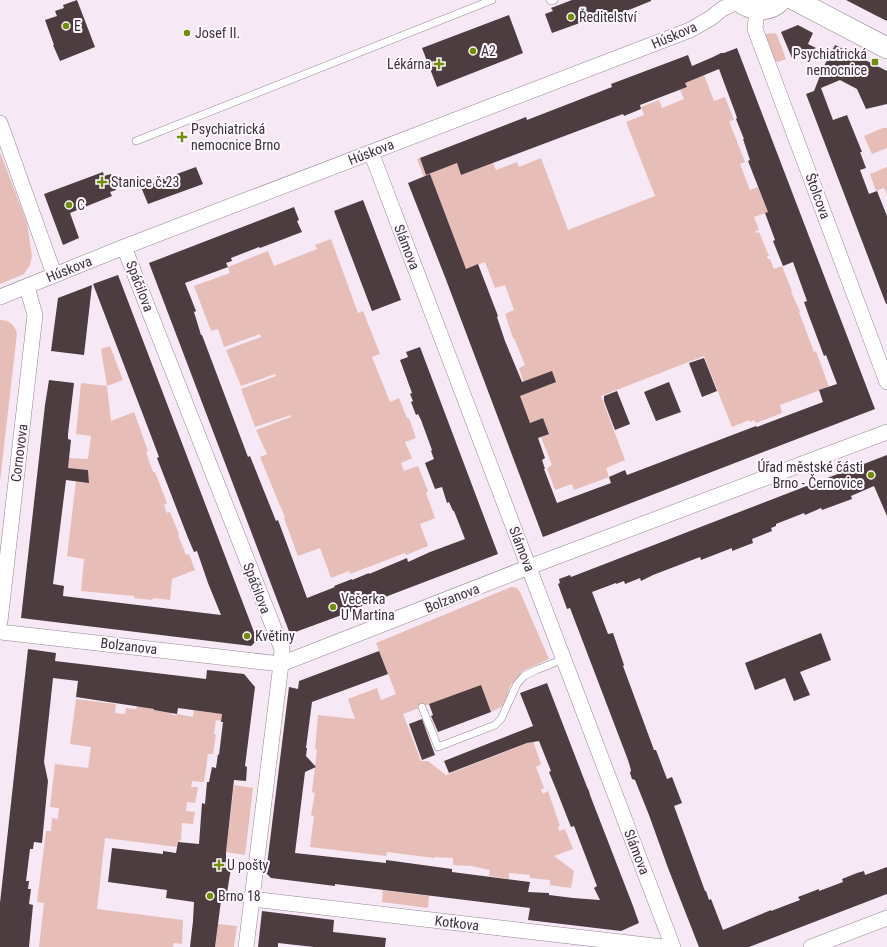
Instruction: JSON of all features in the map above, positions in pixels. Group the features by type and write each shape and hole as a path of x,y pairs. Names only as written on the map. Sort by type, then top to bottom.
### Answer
{"street":[{"path":"745,4 765,9 772,7 781,0"},
{"path":"795,0 887,48"},
{"name":"Húskova","path":"0,297 27,287 54,274 690,30 711,18 722,9 745,4"},
{"name":"Štolcova","path":"745,4 887,382"},
{"path":"0,123 54,274"},
{"name":"Slámova","path":"371,152 673,947"},
{"name":"Spáčilova","path":"124,247 282,649 246,947"},
{"name":"Cornovova","path":"0,621 35,315 27,287"},
{"name":"Bolzanova","path":"0,632 281,664 887,432"},
{"name":"Kotkova","path":"252,898 663,947"},
{"path":"811,947 887,918"}],"lane":[{"path":"136,141 492,0"},
{"path":"550,0 554,0"},
{"path":"422,707 438,747 494,725 501,719 517,684 524,676 564,659"}],"shaded area":[{"path":"775,33 786,59 778,62 775,61 765,34"},
{"path":"704,75 714,101 725,97 734,120 729,121 745,162 740,164 750,190 758,187 768,212 754,217 759,230 755,231 756,233 759,232 769,256 767,256 768,259 770,259 774,269 782,266 814,352 816,351 829,387 780,405 782,413 756,423 754,420 750,422 749,420 732,427 704,356 601,396 625,460 606,468 609,477 574,490 572,484 555,490 547,468 552,465 541,437 549,433 543,418 530,423 520,396 527,393 519,368 525,365 513,338 505,314 514,310 505,285 495,288 485,262 466,269 430,175 424,177 417,159 420,158 426,175 457,163 461,175 493,163 496,170 517,162 519,167 541,158 568,230 655,196 626,122 644,115 641,107 659,100 662,108 684,99 680,90 687,87 685,82"},
{"path":"883,128 887,128 887,148 872,154 864,136"},
{"path":"0,152 27,223 32,256 30,265 24,274 0,284"},
{"path":"887,167 887,194 884,188 876,191 870,174"},
{"path":"331,239 358,313 363,311 380,354 372,357 390,402 399,398 407,418 409,418 416,438 405,442 412,458 401,463 404,471 418,466 428,491 426,493 435,518 420,524 428,546 350,574 349,571 331,578 320,548 298,556 284,518 285,517 260,457 267,454 256,430 291,417 291,415 255,427 241,389 276,376 275,374 241,386 226,350 261,337 260,334 224,347 218,329 211,331 194,286 230,273 228,267 268,251 274,266 317,249 315,245"},
{"path":"0,320 11,323 17,333 0,481"},
{"path":"110,346 123,380 107,386 101,349"},
{"path":"81,383 107,386 111,421 134,412 148,451 146,452 153,472 155,472 167,503 164,505 167,513 170,512 186,555 189,554 195,570 172,579 170,600 153,598 152,600 134,598 134,596 81,591 84,559 67,556 76,481 89,482 88,470 67,468 69,458 88,459 91,436 76,434"},
{"path":"511,587 517,588 520,592 549,659 523,671 510,686 505,705 491,712 481,685 403,714 421,761 428,761 446,775 533,741 541,764 536,767 544,788 541,790 543,794 548,791 560,826 558,827 559,831 565,829 573,849 554,856 574,871 571,888 550,885 550,880 530,878 530,875 509,873 509,879 489,876 490,870 471,866 453,865 453,858 434,858 387,852 386,856 310,847 314,816 311,815 315,793 312,792 317,750 315,749 318,715 355,719 348,699 377,688 381,700 396,694 376,643"},
{"path":"76,699 116,704 115,713 125,714 126,708 136,709 137,706 159,711 172,711 172,715 177,714 193,717 194,710 213,713 222,711 221,721 216,720 214,734 216,735 213,754 208,754 204,782 192,781 191,787 198,787 195,803 187,802 186,811 195,812 193,824 182,823 181,840 178,842 177,847 105,838 97,909 183,920 182,944 174,943 173,947 39,947 44,903 37,902 46,831 51,831 52,818 58,819 59,808 50,807 55,764 88,768 91,747 70,744"},
{"path":"234,785 253,788 245,855 226,852"},
{"path":"383,890 429,896 428,908 382,902"},
{"path":"218,924 237,926 234,947 215,947"}],"building":[{"name":"E","path":"77,0 95,47 60,61 45,20 57,16 55,11 64,8 63,5"},
{"name":"Ředitelství","path":"572,0 651,1 604,20 602,15 552,33 545,14 553,11 551,8"},
{"path":"846,0 887,0 887,21 873,14"},
{"name":"A2","path":"509,15 523,53 437,87 422,48"},
{"path":"798,25 813,33 808,44 816,48 792,58 781,32"},
{"path":"835,45 887,71 887,104 866,109 857,89 840,80 821,88 833,120 847,115 862,152 860,152 866,168 860,170 869,194 877,191 887,216 886,304 806,94 814,91 823,68"},
{"path":"737,48 875,409 543,537 408,183 430,174 466,269 478,264 498,316 497,317 505,341 522,382 552,371 556,382 520,396 530,423 543,418 549,434 538,438 545,458 542,460 544,469 557,503 611,483 609,477 625,470 627,475 823,402 819,390 837,384 826,355 824,356 809,316 804,302 807,301 793,262 783,266 773,241 775,240 765,213 768,212 748,161 750,160 744,139 719,69 685,83 687,87 640,105 641,109 624,116 623,114 461,175 457,163 426,175 420,158 526,117 527,120 612,87 611,84 688,55 692,66 721,53"},
{"path":"196,167 203,184 148,204 141,187"},
{"name":"C","path":"103,172 104,176 111,174 116,190 110,192 112,196 70,213 79,238 63,245 44,194"},
{"path":"363,200 401,300 372,311 334,211"},
{"path":"294,207 299,220 297,221 302,232 231,258 232,261 226,263 228,267 185,283 196,311 194,312 201,335 248,457 250,456 276,521 278,520 307,598 407,558 408,562 465,539 454,511 449,502 447,503 442,487 435,489 425,463 434,459 432,450 421,420 418,414 416,415 411,402 413,401 410,394 412,393 400,360 408,357 406,352 420,347 498,554 290,634 149,263"},
{"path":"118,275 257,640 251,646 21,618 49,380 74,383 68,434 68,439 71,440 68,468 88,470 89,483 66,480 53,584 64,586 63,596 221,615 197,551 194,552 157,458 159,457 93,284"},
{"path":"92,285 84,355 51,351 58,298"},
{"path":"704,358 717,391 702,397 689,363"},
{"path":"669,382 681,412 656,421 644,392"},
{"path":"617,391 630,424 615,430 604,401 604,396"},
{"path":"887,455 887,516 874,486 851,496 852,499 822,510 821,508 805,515 804,513 776,524 776,526 771,528 772,531 752,539 753,543 732,551 732,548 701,560 700,557 641,581 640,578 625,584 624,581 592,592 608,634 613,633 624,665 623,666 654,750 656,750 667,779 672,777 682,803 674,806 705,891 709,900 711,899 723,930 771,910 800,900 798,897 843,882 842,879 857,873 864,871 865,875 887,867 887,894 749,947 699,947 649,815 635,780 632,779 628,760 570,608 567,609 558,584 560,583 559,579 570,575 571,577"},
{"path":"821,633 831,660 800,672 810,695 794,701 785,678 755,690 745,663"},
{"path":"28,649 56,653 55,661 206,679 207,670 244,674 255,687 245,766 247,767 246,781 234,780 226,852 226,868 231,868 227,893 222,893 215,947 190,947 194,902 166,898 167,890 108,882 112,848 163,854 163,851 176,853 178,842 199,844 202,803 205,804 207,782 209,782 212,767 216,768 218,754 219,755 223,722 221,722 222,714 178,708 177,714 76,697 78,681 53,678 44,762 48,781 42,843 34,842 33,849 30,849 26,881 29,881 28,889 31,889 29,904 33,905 29,947 0,947 0,903"},
{"path":"379,651 388,674 312,702 306,756 316,767 305,772 295,853 386,863 386,860 452,869 452,872 530,882 528,892 549,893 549,895 600,900 594,888 597,886 574,826 571,827 549,772 551,771 539,741 527,743 449,773 444,761 533,726 520,693 547,683 639,923 621,931 528,920 530,908 335,884 335,886 271,878 266,873 289,687 298,689 299,681"},
{"path":"481,685 491,712 438,732 431,716 433,715 429,704"},
{"path":"422,719 435,755 422,760 409,724"},
{"path":"262,911 334,920 333,932 386,938 385,947 314,947 278,943 278,947 258,947"}],"place":[{"name":"Ředitelství","path":"571,17"},
{"name":"E","path":"66,26"},
{"name":"Josef II.","path":"187,33"},
{"name":"A2","path":"473,51"},
{"name":"Psychiatrická nemocnice","path":"875,62"},
{"name":"Lékárna","path":"439,64"},
{"name":"Psychiatrická nemocnice Brno","path":"182,137"},
{"name":"Stanice č.23","path":"102,182"},
{"name":"C","path":"69,205"},
{"name":"Úřad městské části Brno - Černovice","path":"871,475"},
{"name":"Večerka U Martina","path":"333,607"},
{"name":"Květiny","path":"247,636"},
{"name":"U pošty","path":"219,865"},
{"name":"Brno 18","path":"210,896"}]}
